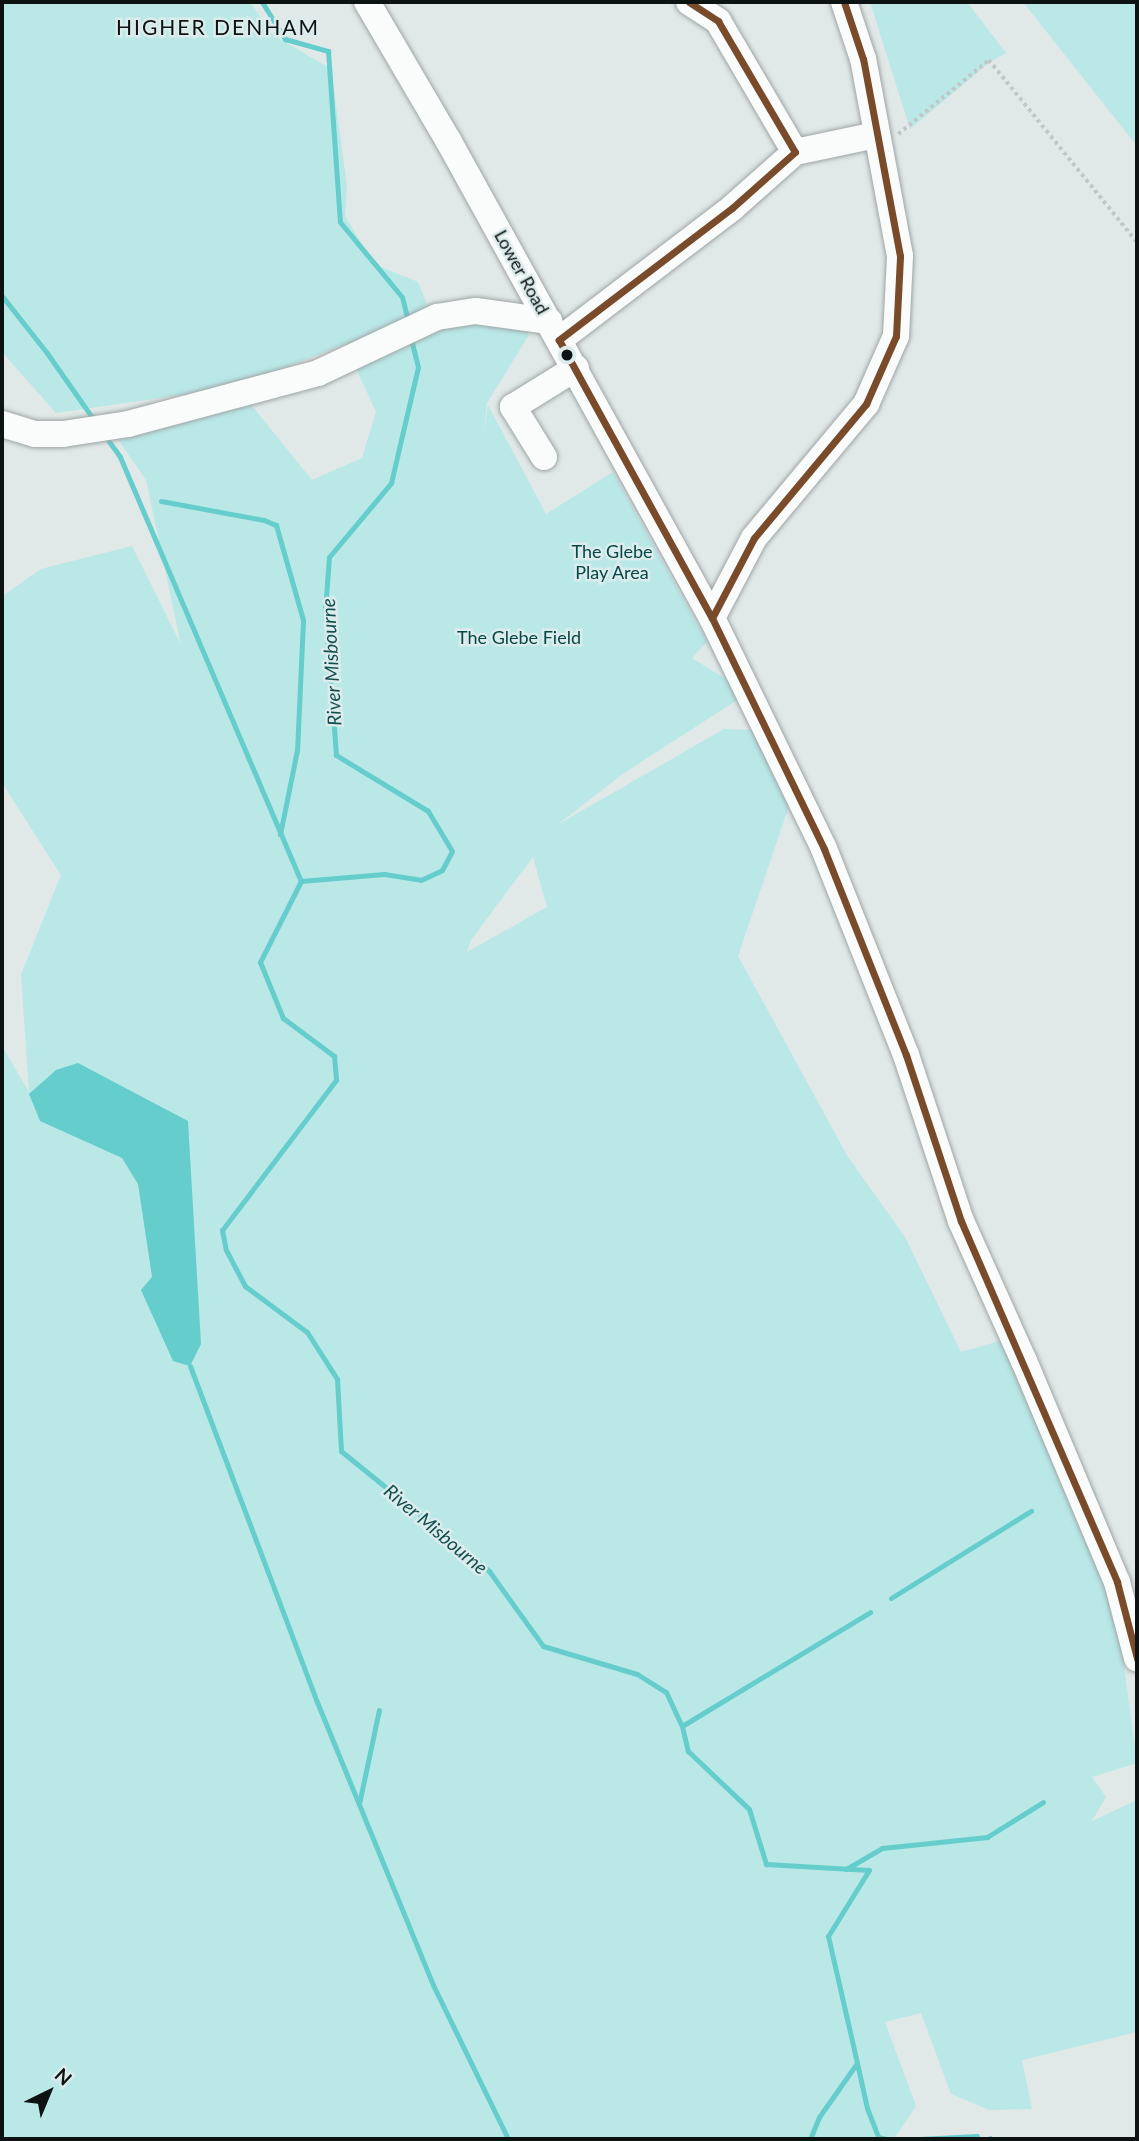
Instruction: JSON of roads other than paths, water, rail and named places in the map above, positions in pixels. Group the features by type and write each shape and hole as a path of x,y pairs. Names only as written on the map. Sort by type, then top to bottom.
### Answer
{"street":[{"name":"Lower Road","path":"367,2 576,368 712,618 824,849 906,1055 961,1221 1024,1361 1117,1582 1137,1658"},
{"path":"689,2 718,21 795,152"},
{"path":"712,618 754,538 866,404 896,336 900,256 863,59 844,2"},
{"path":"2,424 35,434 63,434 128,424 318,373 437,317 477,311 554,330 732,208 795,152 876,135"},
{"path":"544,457 513,407 576,368"}],"water":[{"path":"78,1063 188,1121 201,1344 190,1366 173,1361 141,1290 152,1277 138,1184 122,1158 40,1121 29,1094 56,1070"}],"waterway":[{"name":"River Misbourne","path":"262,2 285,39 328,51 340,222 402,297 408,321"},
{"name":"River Misbourne","path":"2,296 47,353 94,420"},
{"name":"River Misbourne","path":"301,881 384,874 421,880 442,870 452,851 428,811 336,755 325,610 329,557 391,483 418,367 411,338"},
{"name":"River Misbourne","path":"105,436 120,457 301,881 260,962 283,1018 334,1056 336,1080 222,1230 226,1250 245,1286 307,1332 337,1379 341,1451 489,1571 543,1646 637,1674 666,1692 682,1726 688,1751 749,1809 766,1864 869,1870 828,1936 857,2063 819,2117 810,2139"},
{"path":"161,501 264,520 276,525 303,620 297,750 280,834"},
{"path":"190,1366 317,1702 433,1985 508,2139"},
{"path":"891,1598 1031,1511"},
{"path":"682,1726 870,1612"},
{"path":"359,1804 379,1710"},
{"path":"846,1869 882,1848 987,1837 1043,1802"},
{"path":"857,2063 867,2108 878,2137 886,2139"},
{"path":"919,2139 977,2136"}],"district":[{"name":"HIGHER DENHAM","path":"218,27"}],"park label":[{"name":"The Glebe Play Area","path":"612,562"},
{"name":"The Glebe Field","path":"519,637"}]}
